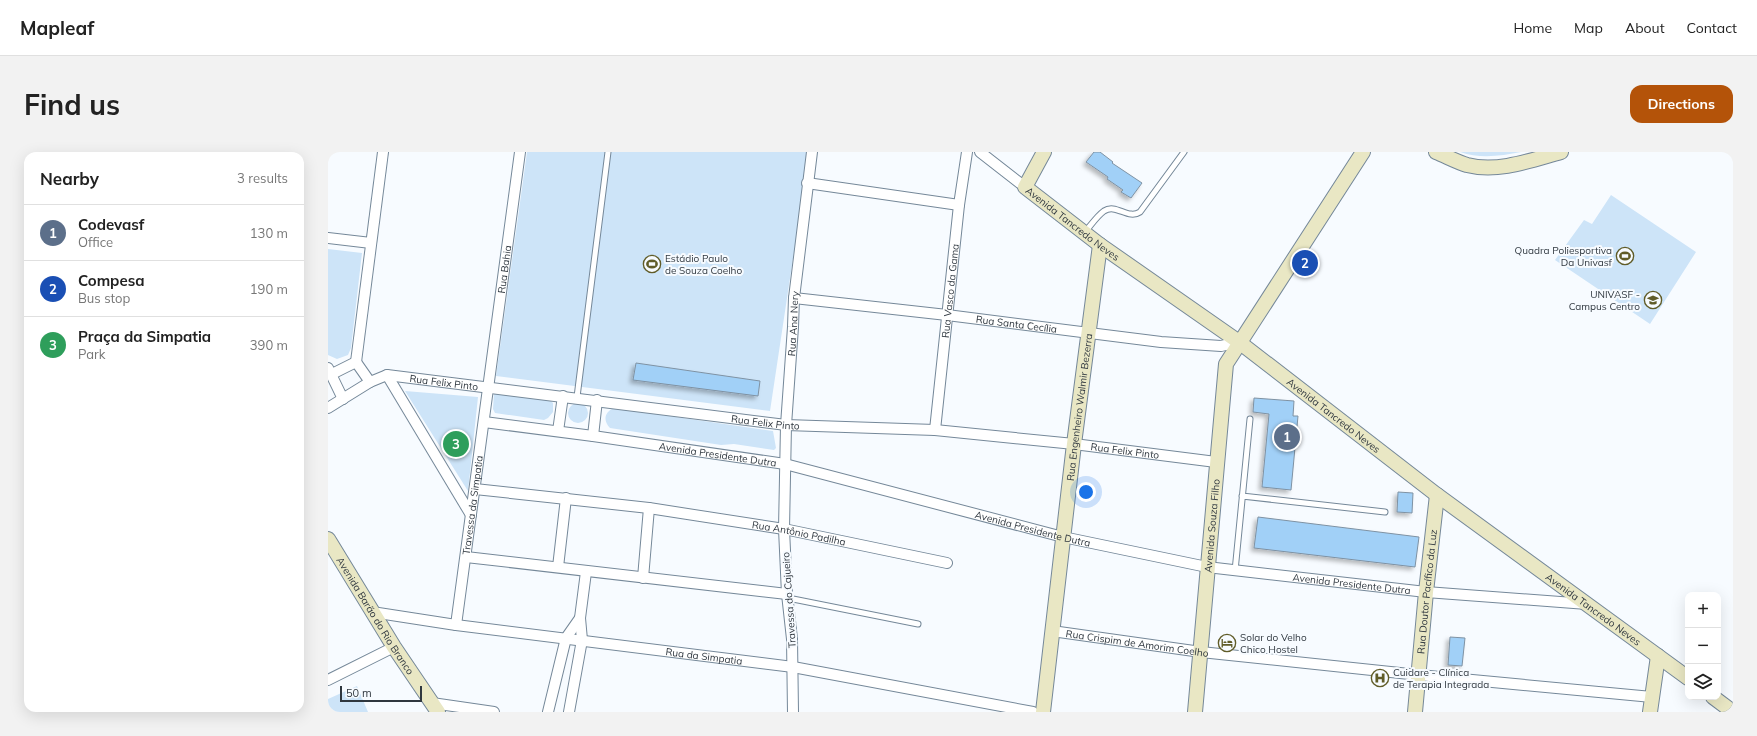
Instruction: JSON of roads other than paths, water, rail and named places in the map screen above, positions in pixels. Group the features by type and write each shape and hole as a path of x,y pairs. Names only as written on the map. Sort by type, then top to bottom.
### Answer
{"main road":[{"path":"1025,187 1044,152"},
{"path":"1436,152 1468,165 1493,167 1522,163 1561,152"},
{"name":"Avenida Souza Filho","path":"1195,712 1216,462 1226,364 1239,342 1367,153"},
{"name":"Avenida Tancredo Neves","path":"1025,187 1100,245 1239,342 1437,495 1685,676"},
{"name":"Rua Engenheiro Walmir Bezerra","path":"1043,712 1074,444 1100,245"},
{"name":"Rua Doutor Pacífico da Luz","path":"1415,712 1437,495"},
{"name":"Avenida Barão do Rio Branco","path":"328,539 394,647 435,708"},
{"path":"1650,712 1658,656"},
{"path":"1717,700 1733,712"}],"street":[{"path":"370,382 356,362 383,152"},
{"name":"Rua Bahia","path":"487,386 520,152"},
{"name":"Rua Ana Nery","path":"785,464 794,298 812,152"},
{"name":"Rua Vasco da Gama","path":"935,430 959,205 967,152"},
{"name":"Avenida Tancredo Neves","path":"980,152 1025,187"},
{"path":"807,183 959,205"},
{"path":"328,238 371,243"},
{"name":"Rua Santa Cecília","path":"794,298 947,315 1161,342 1221,346 1239,342"},
{"path":"342,400 330,371 356,362"},
{"path":"387,375 472,515"},
{"name":"Rua Felix Pinto","path":"328,408 370,382 387,375 487,386 786,424 935,430 1074,444 1216,462"},
{"name":"Travessa da Simpatia","path":"456,625 472,515 487,386"},
{"path":"558,431 563,396"},
{"path":"593,436 597,400"},
{"name":"Avenida Presidente Dutra","path":"484,422 558,431 785,464 1063,537 1207,567 1426,592 1587,604"},
{"name":"Travessa do Cajueiro","path":"785,464 784,529 793,667 793,712"},
{"name":"Rua Antônio Padilha","path":"475,488 649,508 784,529 947,563"},
{"path":"558,567 566,498"},
{"path":"643,578 649,508"},
{"path":"466,556 788,596"},
{"path":"569,712 582,640 580,618 586,572"},
{"name":"Rua da Simpatia","path":"372,612 456,625 793,667 1033,712"},
{"path":"548,712 566,638 580,618"},
{"name":"Rua Crispim de Amorim Coelho","path":"1052,631 1201,652 1419,675 1652,697"},
{"path":"328,680 394,647"},
{"path":"435,708 494,712"}],"lane":[{"path":"577,398 608,152"},
{"path":"1085,233 1105,210 1111,209 1132,215 1140,212 1184,152"},
{"path":"1235,571 1250,419"},
{"path":"1242,496 1385,512"},
{"path":"788,596 918,624"}],"place":[{"name":"Quadra Poliesportiva Da Univasf","path":"1625,256"},
{"name":"Compesa","path":"1305,263"},
{"name":"Estádio Paulo de Souza Coelho","path":"652,264"},
{"name":"UNIVASF - Campus Centro","path":"1653,300"},
{"name":"Codevasf","path":"1287,437"},
{"name":"Praça da Simpatia","path":"456,444"},
{"name":"Solar do Velho Chico Hostel","path":"1227,643"},
{"name":"Cuidare - Clínica de Terapia Integrada","path":"1380,678"}]}
